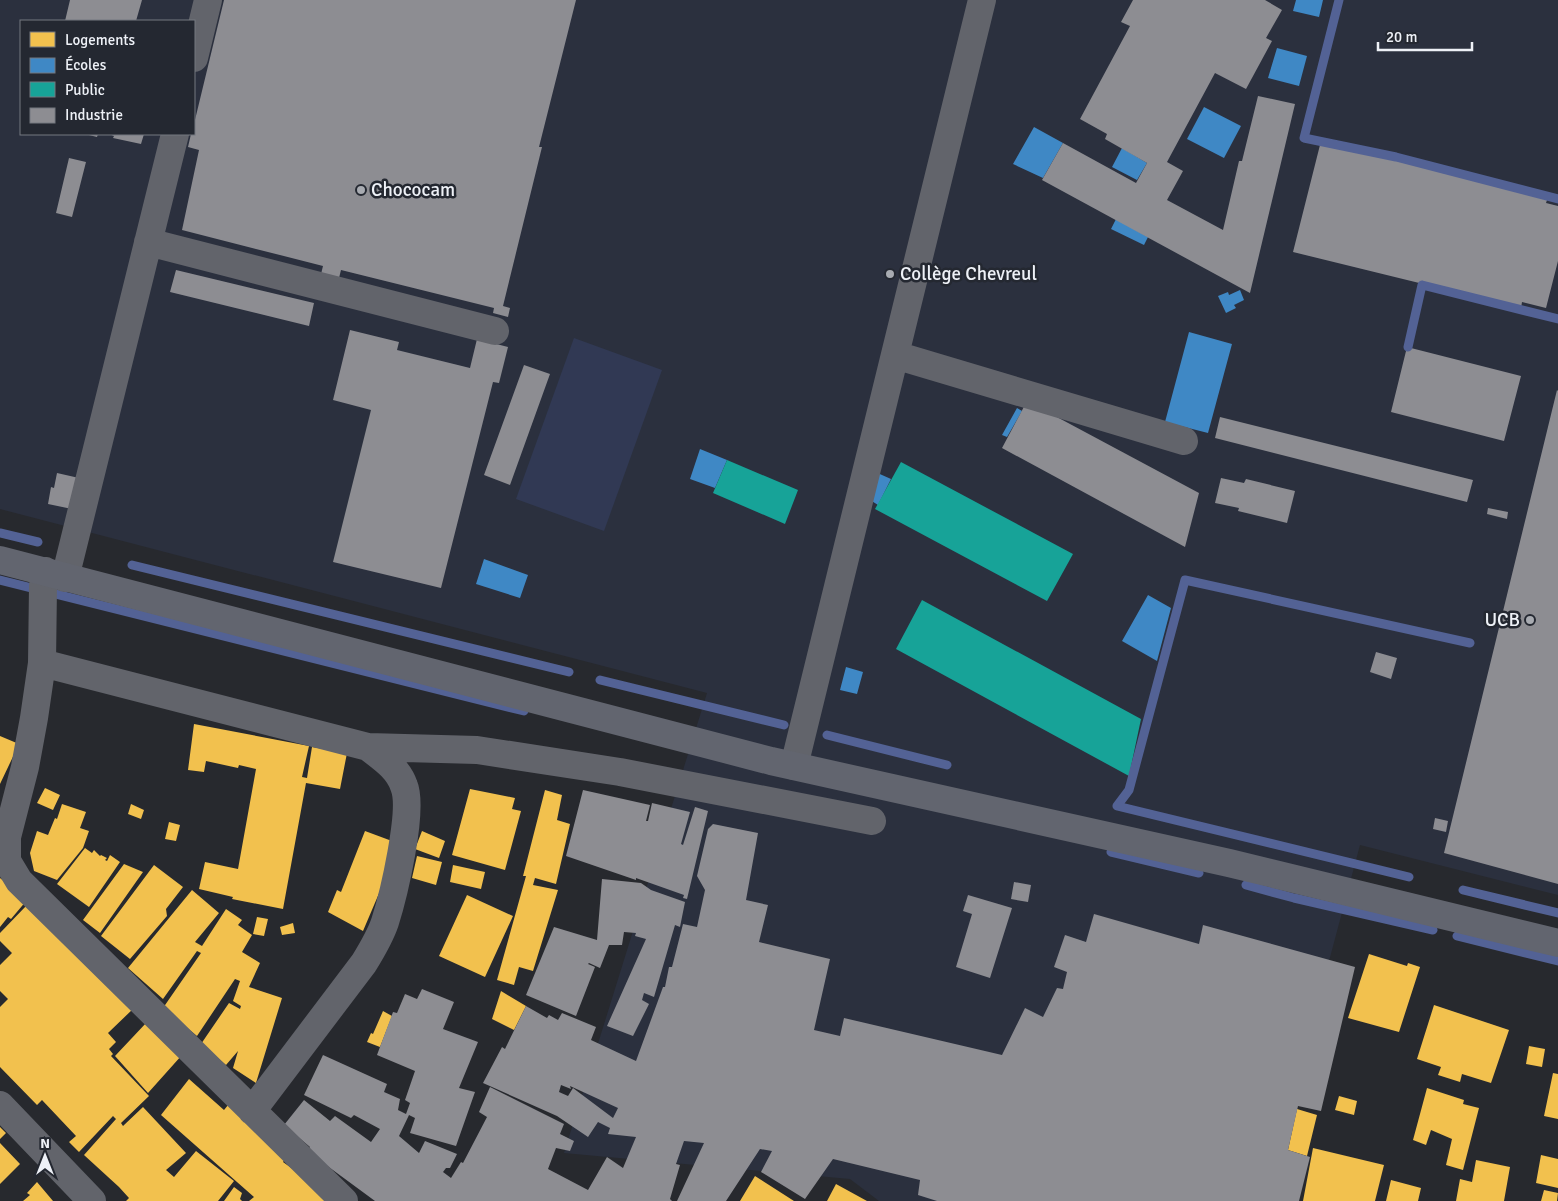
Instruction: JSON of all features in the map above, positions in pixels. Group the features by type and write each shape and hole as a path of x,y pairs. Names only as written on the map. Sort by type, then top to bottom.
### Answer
{"main road":[{"path":"0,560 51,578 762,759 1229,863 1558,943"}],"street":[{"path":"195,54 208,0"},
{"path":"794,766 982,0"},
{"path":"175,135 148,242 51,578 43,629 42,663 34,718 25,767 7,838 7,861 19,882 344,1201"},
{"path":"148,242 495,331"},
{"path":"895,355 1184,442"},
{"path":"42,663 368,747 477,750 620,772 872,821"},
{"path":"252,1111 364,963 377,942 385,921 401,856 407,814 405,787 392,766 368,747"},
{"path":"0,1105 92,1201"}],"shaded area":[{"path":"0,0 1558,0 1558,895 1360,845 1265,1201 879,1201 850,1179 564,1153 707,693 0,509"},
{"path":"574,338 662,370 604,531 516,499"}],"building: Logements":[{"path":"194,724 309,746 302,777 307,778 312,747 347,753 340,789 306,783 283,909 232,899 233,897 199,889 205,862 238,869 256,769 239,765 238,768 206,761 204,772 188,770"},
{"path":"0,736 19,744 0,784"},
{"path":"45,788 60,795 53,810 37,803"},
{"path":"470,789 515,798 512,809 521,811 505,870 452,855"},
{"path":"545,790 562,795 557,820 570,824 556,884 535,878 533,885 558,890 533,971 519,967 514,985 497,980 526,876 523,876"},
{"path":"62,804 86,812 80,828 89,831 83,848 57,880 34,871 30,853 37,831 48,835 55,818 57,819"},
{"path":"131,804 144,810 141,819 128,814"},
{"path":"169,822 180,825 176,841 165,839"},
{"path":"365,831 400,844 363,931 328,912 337,890 341,892"},
{"path":"422,831 445,841 439,858 415,849"},
{"path":"85,848 92,853 94,850 100,856 107,858 105,860 107,861 110,855 120,862 89,907 57,884"},
{"path":"417,856 442,862 436,885 412,878"},
{"path":"124,864 143,872 100,933 83,920"},
{"path":"154,865 183,887 166,909 167,916 130,959 101,936"},
{"path":"453,865 485,872 481,889 450,882"},
{"path":"0,878 27,900 11,919 8,917 0,927"},
{"path":"192,890 219,913 195,942 202,946 226,909 242,920 238,925 252,935 242,952 260,963 249,987 282,998 256,1083 233,1068 238,1051 226,1065 201,1044 229,1003 240,1009 241,1006 233,1001 240,981 235,979 197,1036 163,1008 201,953 197,951 163,999 128,968"},
{"path":"467,895 513,916 485,977 439,956"},
{"path":"27,905 134,1008 108,1033 116,1042 109,1049 113,1054 111,1056 149,1096 121,1123 123,1126 143,1107 186,1153 166,1170 174,1177 196,1151 234,1181 218,1201 126,1201 129,1198 119,1187 84,1155 116,1119 113,1116 79,1152 69,1142 76,1136 42,1100 37,1105 0,1067 0,1007 8,999 0,991 0,965 12,953 0,941 0,933"},
{"path":"257,917 268,919 264,936 253,934"},
{"path":"293,923 295,933 282,935 280,927"},
{"path":"1369,954 1407,966 1408,963 1420,967 1399,1032 1348,1018"},
{"path":"501,991 526,1006 514,1030 492,1019"},
{"path":"1434,1005 1509,1030 1491,1083 1462,1074 1460,1082 1438,1075 1441,1067 1417,1059"},
{"path":"383,1011 392,1016 380,1047 367,1042 371,1033 373,1034"},
{"path":"147,1022 182,1055 148,1093 115,1056"},
{"path":"1529,1046 1545,1049 1542,1067 1526,1064"},
{"path":"1553,1073 1558,1074 1558,1119 1544,1116"},
{"path":"189,1079 224,1110 233,1099 288,1155 283,1162 322,1190 331,1201 249,1201 254,1197 161,1115"},
{"path":"1427,1088 1464,1100 1463,1104 1479,1108 1463,1170 1446,1165 1452,1139 1431,1130 1426,1145 1413,1140"},
{"path":"1339,1096 1357,1101 1354,1115 1335,1110"},
{"path":"1297,1109 1317,1115 1307,1156 1288,1150"},
{"path":"0,1127 6,1133 0,1139"},
{"path":"0,1143 20,1164 0,1184"},
{"path":"1313,1148 1384,1165 1375,1201 1303,1201"},
{"path":"1541,1155 1558,1159 1558,1188 1536,1183"},
{"path":"1476,1160 1510,1167 1504,1201 1456,1201 1460,1179 1472,1182"},
{"path":"755,1176 794,1201 740,1201"},
{"path":"1391,1180 1421,1188 1418,1201 1386,1201"},
{"path":"37,1182 53,1201 23,1201 30,1195 27,1193"},
{"path":"836,1184 867,1201 827,1201"},
{"path":"234,1187 242,1193 240,1199 242,1201 224,1201"},
{"path":"1544,1190 1558,1193 1557,1201 1541,1201"}],"building: Écoles":[{"path":"1296,0 1323,0 1319,17 1293,11"},
{"path":"1277,48 1307,56 1299,86 1268,78"},
{"path":"1204,107 1241,126 1224,158 1187,139"},
{"path":"1034,127 1063,143 1043,178 1013,164"},
{"path":"1122,148 1147,163 1137,180 1112,167"},
{"path":"1116,219 1148,237 1144,245 1111,229"},
{"path":"1240,290 1244,300 1234,305 1236,308 1226,313 1218,296 1228,292 1229,295"},
{"path":"1189,332 1232,344 1208,433 1165,422"},
{"path":"1017,408 1022,411 1007,437 1002,435"},
{"path":"700,449 727,460 715,488 690,479"},
{"path":"873,471 891,479 878,505 867,498"},
{"path":"484,559 528,575 520,598 476,584"},
{"path":"1148,595 1171,608 1157,661 1122,641"},
{"path":"846,667 863,672 857,694 840,690"}],"building: Public":[{"path":"727,460 798,490 785,524 713,493"},
{"path":"901,462 1073,554 1047,601 875,509"},
{"path":"922,600 1141,719 1129,776 896,649"}],"building: Industrie":[{"path":"70,0 142,0 136,20 65,20"},
{"name":"Chococam","path":"224,0 576,0 539,147 542,147 503,306 510,308 508,317 493,313 494,308 341,270 337,286 319,282 323,266 182,230 199,150 188,147 191,135 195,135 195,120"},
{"path":"1133,0 1265,0 1282,10 1266,38 1272,41 1246,89 1215,73 1167,162 1183,171 1167,200 1223,230 1239,161 1242,161 1258,96 1295,104 1250,293 1042,180 1063,143 1136,183 1147,163 1105,139 1107,134 1080,119 1130,26 1121,22"},
{"path":"112,135 144,135 141,144 113,138 114,136"},
{"path":"1321,141 1441,169 1548,197 1546,203 1558,206 1558,261 1546,308 1522,302 1521,308 1293,252"},
{"path":"69,158 86,162 72,217 56,213"},
{"path":"176,270 314,303 309,326 170,292"},
{"path":"350,330 399,342 397,350 470,368 477,339 508,347 499,383 493,382 441,588 333,562 371,410 333,400"},
{"path":"1407,347 1521,376 1504,441 1391,412"},
{"path":"524,365 550,374 510,485 484,475"},
{"name":"UCB","path":"1558,391 1558,884 1444,853"},
{"path":"1027,401 1199,493 1185,547 1002,448"},
{"path":"1220,417 1473,480 1467,502 1215,438"},
{"path":"57,473 79,478 72,509 48,504 51,487 54,488"},
{"path":"1221,478 1244,483 1246,479 1295,491 1287,523 1238,511 1239,508 1215,503"},
{"path":"1488,508 1508,512 1507,519 1487,514"},
{"path":"1376,652 1397,658 1391,679 1370,672"},
{"path":"583,790 650,805 646,821 648,821 652,803 690,812 681,844 683,845 695,807 708,811 687,899 683,898 684,895 566,856"},
{"path":"1435,818 1448,821 1446,832 1433,829"},
{"path":"713,824 758,833 746,900 768,905 759,942 830,959 814,1030 840,1036 844,1018 1002,1055 1025,1008 1043,1017 1057,988 1063,989 1067,972 1054,967 1065,935 1086,942 1094,914 1199,944 1203,925 1355,967 1321,1111 1298,1106 1288,1150 1310,1157 1299,1201 937,1201 918,1195 920,1180 833,1159 805,1199 761,1172 772,1151 760,1149 726,1201 677,1201 704,1143 684,1141 676,1164 680,1165 670,1199 672,1201 375,1201 307,1151 310,1147 284,1125 304,1100 330,1121 335,1116 371,1142 380,1129 354,1115 351,1118 304,1095 323,1055 387,1084 384,1092 400,1099 398,1110 406,1114 410,1103 405,1100 415,1071 377,1055 393,1012 397,1013 405,994 417,999 422,989 454,1002 443,1029 478,1042 459,1088 475,1092 456,1146 410,1133 415,1118 409,1115 399,1136 419,1153 425,1141 457,1154 450,1168 446,1168 443,1172 451,1178 461,1162 463,1163 487,1117 479,1112 490,1087 564,1124 560,1134 574,1141 570,1151 556,1148 548,1169 588,1190 607,1157 623,1168 636,1137 608,1134 610,1128 598,1122 588,1137 557,1116 483,1083 502,1047 505,1049 526,1006 547,1018 549,1015 558,1020 562,1013 596,1027 591,1040 636,1061 663,987 665,987 669,967 672,967 683,924 697,927 705,890 697,876 708,829","holes":["561,1085 571,1089 570,1086 618,1108 613,1118 573,1088 568,1096 559,1092"]},
{"path":"602,879 641,883 651,890 685,902 680,927 675,925 654,997 644,993 642,1000 649,1004 633,1036 607,1026 646,939 635,936 636,933 624,932 622,945 609,945 600,968 588,964 595,967 576,1016 526,995 554,927 597,940"},
{"path":"1014,882 1031,885 1028,902 1011,899"},
{"path":"968,895 1012,908 990,978 956,967 972,914 963,911"}],"waterway":[{"path":"1339,0 1304,138 1396,157 1558,199"},
{"path":"1408,347 1422,285 1558,319"},
{"path":"0,533 38,542"},
{"path":"132,565 569,672"},
{"path":"0,580 524,711"},
{"path":"1409,877 1117,806 1129,790 1185,580 1470,643"},
{"path":"600,680 784,725"},
{"path":"827,735 947,765"},
{"path":"1111,852 1199,873"},
{"path":"1246,885 1433,930"},
{"path":"1463,890 1558,913"},
{"path":"1457,936 1558,961"}],"place":[{"name":"Chococam","path":"361,190"},
{"name":"Collège Chevreul","path":"890,274"},
{"name":"UCB","path":"1530,620"}]}
